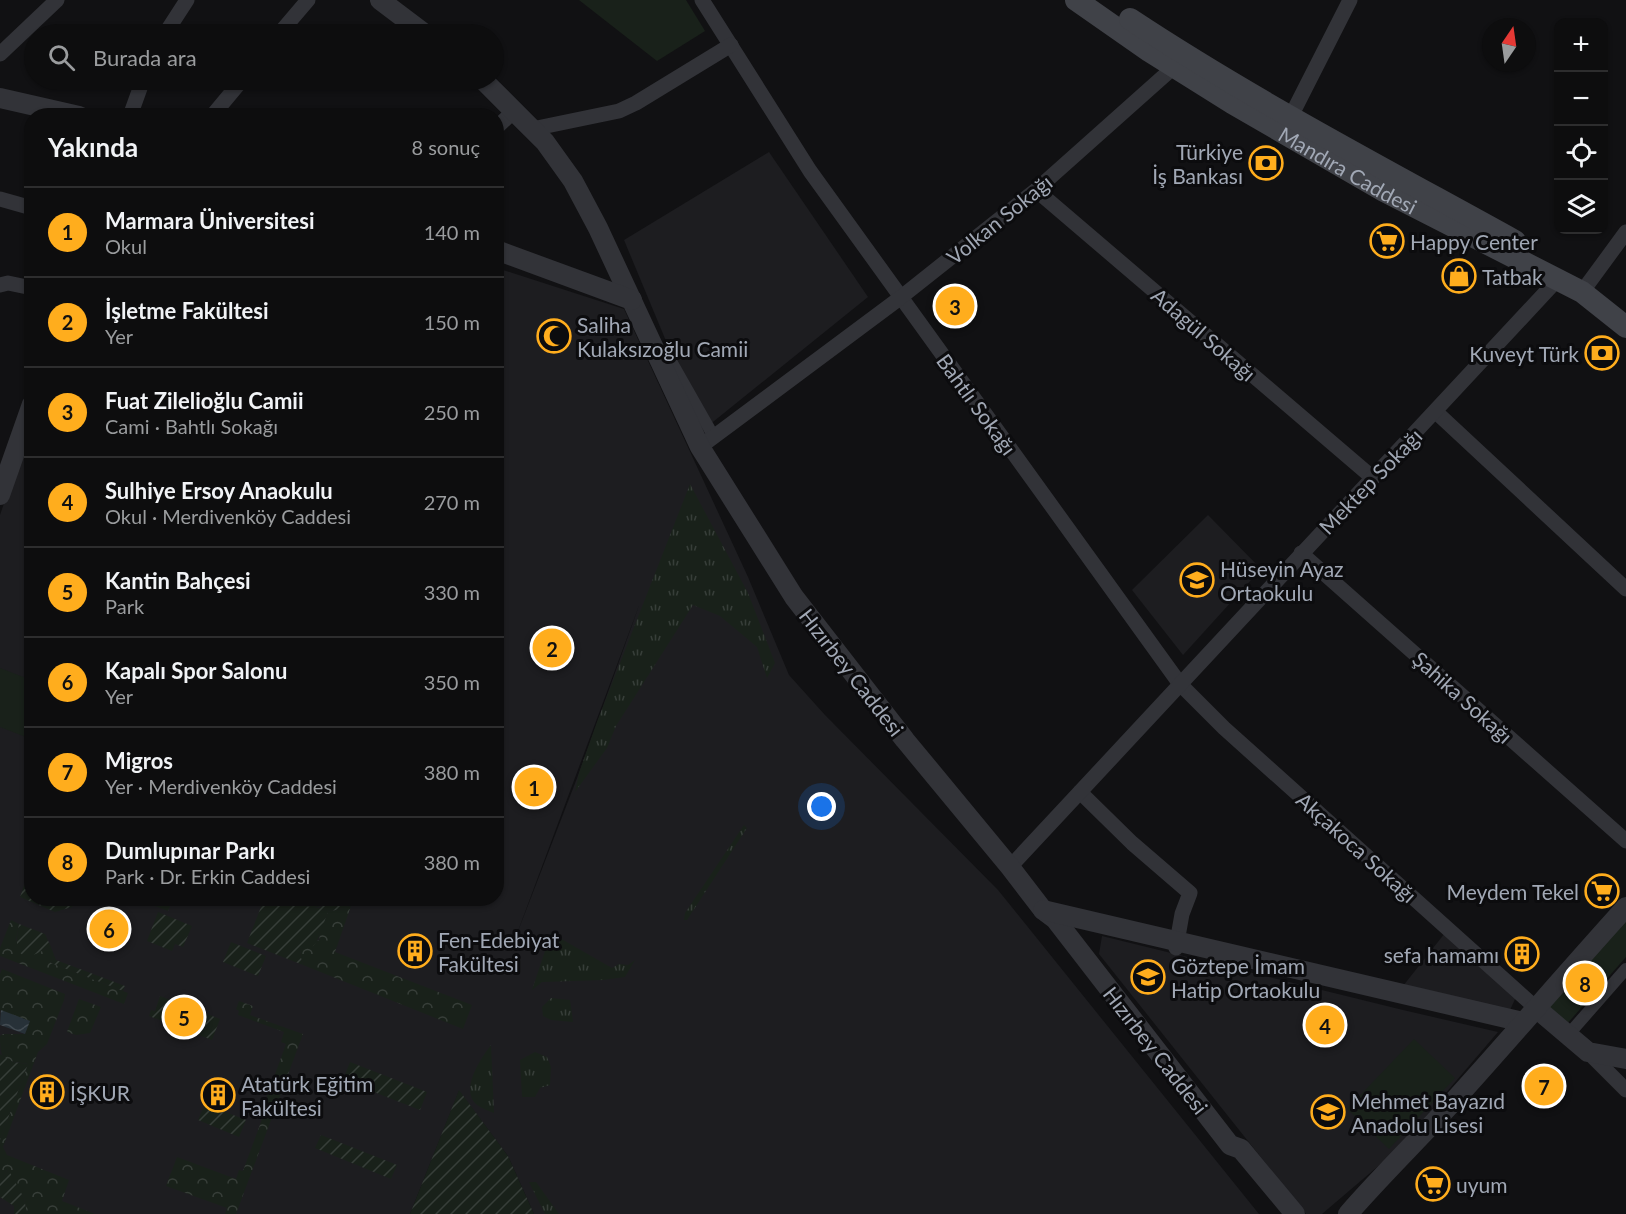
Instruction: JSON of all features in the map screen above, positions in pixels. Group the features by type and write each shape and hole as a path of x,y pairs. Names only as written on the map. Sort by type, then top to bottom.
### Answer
{"main road":[{"name":"Mandıra Caddesi","path":"1076,0 1174,67 1626,309"},
{"name":"Mandıra Caddesi","path":"1101,0 1384,190 1557,280 1586,287 1626,327"}],"street":[{"path":"32,24 57,0"},
{"path":"171,24 187,0"},
{"path":"288,24 308,0"},
{"path":"380,0 412,24"},
{"name":"Bahtlı Sokağı","path":"702,0 810,171 1180,684"},
{"path":"1286,125 1350,0"},
{"path":"0,54 24,31"},
{"path":"532,129 619,111 636,104 731,45"},
{"name":"Volkan Sokağı","path":"707,442 900,298 1036,190 1174,67"},
{"path":"133,108 139,90"},
{"path":"219,108 234,90"},
{"name":"Hızırbey Caddesi","path":"493,90 545,142 573,181 598,228 651,363"},
{"path":"0,98 44,108"},
{"path":"504,120 514,111"},
{"name":"Adagül Sokağı","path":"1036,190 1373,478"},
{"path":"0,199 24,206"},
{"path":"1586,287 1626,232"},
{"path":"504,253 626,298"},
{"name":"Mektep Sokağı","path":"1010,867 1557,280"},
{"path":"0,285 8,283 24,286"},
{"name":"Hızırbey Caddesi","path":"626,298 794,597 905,740 1049,914 1235,1147 1295,1214"},
{"name":"Hızırbey Caddesi","path":"668,356 707,442"},
{"path":"1436,412 1626,589"},
{"path":"0,495 5,458 24,420"},
{"name":"Şahika Sokağı","path":"1301,553 1626,841"},
{"name":"Akçakoca Sokağı","path":"1180,684 1524,1021"},
{"path":"1080,792 1132,843 1190,893 1182,914 1177,944"},
{"path":"1348,1214 1377,1181 1400,1161 1626,906"},
{"path":"1049,914 1524,1021 1568,1035 1626,1090"},
{"path":"1568,1035 1626,969"},
{"path":"1588,1052 1626,1059"},
{"path":"1235,1147 1232,1157 1280,1214"},
{"path":"1366,1214 1390,1184 1400,1161"}],"shaded area":[{"path":"769,152 868,297 703,430 624,240"},
{"path":"504,270 624,309 748,577 789,675 825,715 998,890 1259,1214 534,1214 508,1156 459,1091 410,1214 0,1214 0,515 24,445 24,906 504,906","holes":["640,603 579,773 515,939"]},
{"name":"Hüseyin Ayaz Ortaokulu","path":"1208,515 1261,569 1183,655 1132,590"},
{"path":"1445,933 1516,997 1510,1010 1403,986"},
{"path":"1102,936 1498,1032 1397,1150 1322,1214 1306,1214 1099,954"}],"green space":[{"path":"579,0 686,0 705,31 657,61"},
{"path":"690,484 748,593 775,663 767,678 757,647 720,616 693,605 616,726 607,748 575,792 579,773 597,722"},
{"path":"0,668 24,677 24,736 0,727"},
{"path":"744,825 747,828 687,920 684,920 685,913"},
{"path":"24,886 24,899 20,897"},
{"path":"41,906 72,906 72,907 55,912"},
{"path":"155,906 170,906 168,911"},
{"path":"261,906 319,908 351,906 328,912 316,943 313,946 302,947 300,954 303,965 247,943"},
{"path":"351,906 335,952 472,1005 463,1029 303,965 300,954 302,947 319,940 328,912"},
{"path":"158,912 192,926 183,947 175,944 172,951 147,941"},
{"path":"1626,916 1626,957 1566,1025 1543,1009"},
{"path":"11,920 19,924 16,940 32,955 51,947 54,955 51,963 128,993 124,1004 0,956 0,948"},
{"path":"19,924 45,934 51,947 33,955 22,954 17,946"},
{"path":"551,933 612,968 619,964 628,965 635,960 625,977 542,982 532,990"},
{"path":"231,942 266,956 258,976 223,962"},
{"path":"54,955 56,960 125,986 123,991 51,963"},
{"path":"2,969 65,994 47,1044 38,1052 3,1147 7,1155 69,1180 62,1201 95,1214 27,1214 24,1198 7,1170 3,1178 0,1178 0,1140 28,1064 5,1059 1,1051 0,1036 25,1034 29,1021 0,1010"},
{"path":"160,996 220,1019 212,1040 149,1016 151,1010 155,1011"},
{"path":"551,998 570,1000 573,1022 551,1020 543,1016 542,1007"},
{"path":"79,999 101,1007 90,1033 76,1035 67,1032"},
{"path":"239,1001 253,1006 250,1015 303,1034 236,1214 225,1214 227,1208 166,1186 177,1157 236,1179 239,1170 243,1171 286,1044 281,1042 284,1032 238,1015 239,1011 236,1009"},
{"path":"1414,1039 1455,1078 1389,1149 1347,1109"},
{"path":"491,1045 494,1113 477,1105 470,1091 474,1074"},
{"path":"535,1052 547,1057 551,1067 550,1085 540,1088 535,1097 522,1097 520,1060"},
{"path":"0,1054 13,1062 28,1064 0,1140"},
{"path":"350,1062 427,1092 420,1110 343,1080"},
{"path":"459,1090 508,1156 534,1214 410,1214"},
{"path":"205,1104 246,1120 239,1137 198,1120"},
{"path":"321,1135 397,1165 391,1179 315,1148"},
{"path":"8,1169 24,1198 27,1214 14,1214 14,1206 0,1197 0,1178"},
{"path":"529,1182 536,1182 559,1214 545,1214"}],"water":[{"path":"1,1010 30,1021 25,1034 0,1025"}],"place":[{"name":"Türkiye İş Bankası","path":"1266,163"},
{"name":"Happy Center","path":"1387,241"},
{"name":"Tatbak","path":"1459,276"},
{"name":"Fuat Zilelioğlu Camii","path":"955,306"},
{"name":"Saliha Kulaksızoğlu Camii","path":"554,336"},
{"name":"Kuveyt Türk","path":"1602,353"},
{"name":"Hüseyin Ayaz Ortaokulu","path":"1197,580"},
{"name":"İşletme Fakültesi","path":"552,648"},
{"name":"Marmara Üniversitesi","path":"534,787"},
{"name":"Meydem Tekel","path":"1602,891"},
{"name":"Kapalı Spor Salonu","path":"109,929"},
{"name":"Fen-Edebiyat Fakültesi","path":"415,951"},
{"name":"sefa hamamı","path":"1522,954"},
{"name":"Göztepe İmam Hatip Ortaokulu","path":"1148,977"},
{"name":"Dumlupınar Parkı","path":"1585,983"},
{"name":"Kantin Bahçesi","path":"184,1017"},
{"name":"Sulhiye Ersoy Anaokulu","path":"1325,1025"},
{"name":"Migros","path":"1544,1086"},
{"name":"İŞKUR","path":"47,1092"},
{"name":"Atatürk Eğitim Fakültesi","path":"218,1095"},
{"name":"Mehmet Bayazıd Anadolu Lisesi","path":"1328,1112"},
{"name":"uyum","path":"1433,1184"}]}
